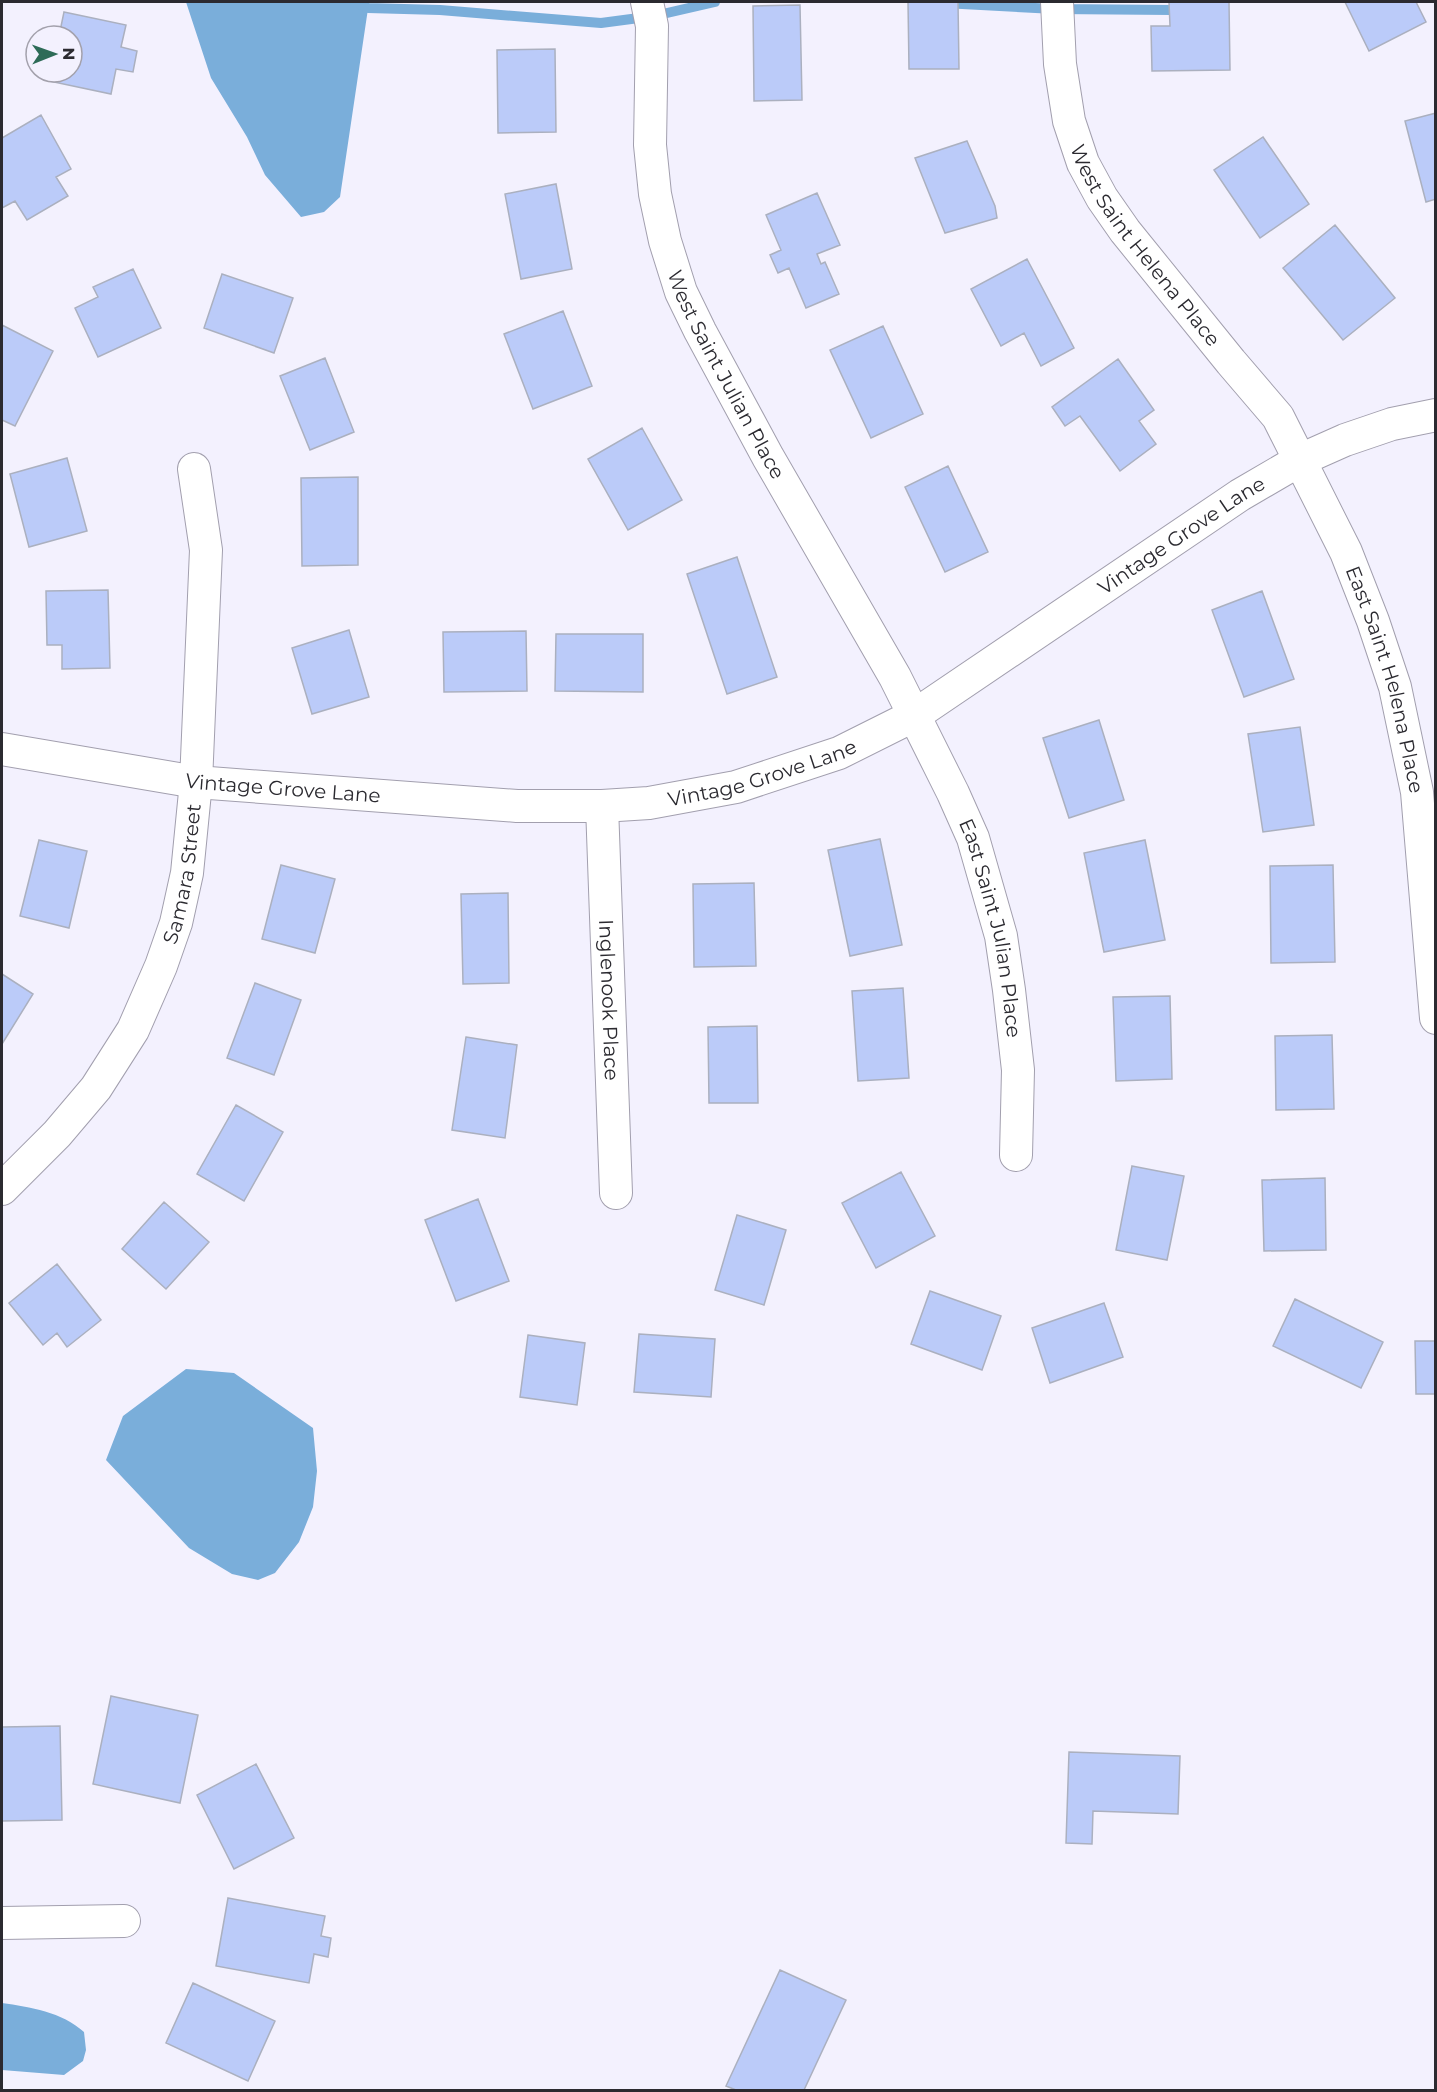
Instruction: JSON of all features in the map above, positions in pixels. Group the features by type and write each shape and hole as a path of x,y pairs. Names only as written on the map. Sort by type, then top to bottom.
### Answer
{"street":[{"name":"West Saint Julian Place","path":"647,2 652,26 650,145 665,242 681,292 768,457 915,715"},
{"name":"West Saint Helena Place","path":"1057,2 1060,63 1069,122 1083,163 1102,198 1125,231 1278,417 1300,460"},
{"name":"Vintage Grove Lane","path":"2,749 196,782 517,806 602,806 649,803 736,787 839,753 915,715 1018,647 1202,519 1300,460 1392,424 1436,415"},
{"name":"East Saint Helena Place","path":"1300,460 1346,552 1358,582 1395,687 1405,727 1417,792 1436,1018"},
{"name":"Samara Street","path":"2,1189 57,1134 96,1088 133,1030 161,966 176,923 187,873 196,782 206,550 194,469"},
{"name":"East Saint Julian Place","path":"915,715 973,838 1001,936 1018,1070 1016,1155"},
{"name":"Inglenook Place","path":"602,806 616,1193"},
{"path":"2,1923 124,1921"}],"water":[{"path":"186,2 369,2 340,197 324,212 301,217 265,175 247,137 211,78"},
{"path":"186,1369 234,1373 313,1428 317,1471 313,1507 299,1542 275,1573 258,1580 232,1574 189,1548 106,1460 123,1416"},
{"path":"2,2003 45,2011 75,2025 84,2032 86,2050 83,2061 64,2075 2,2070"}],"building":[{"path":"908,2 958,2 959,69 909,69"},
{"path":"1169,2 1229,2 1230,70 1152,71 1151,26 1170,26"},
{"path":"1345,2 1416,2 1426,22 1369,51"},
{"path":"800,5 802,100 754,101 753,6"},
{"path":"64,12 126,25 121,47 137,51 133,72 116,69 111,94 63,84 84,84 84,24 62,24"},
{"path":"555,49 556,132 498,133 497,50"},
{"path":"1436,113 1436,199 1426,202 1405,121"},
{"path":"41,115 71,169 56,177 68,196 27,220 15,201 2,208 2,138"},
{"path":"1263,137 1309,204 1260,238 1214,170"},
{"path":"967,141 995,206 997,218 945,233 915,158"},
{"path":"556,184 572,269 521,279 505,194"},
{"path":"817,193 840,245 817,254 821,264 825,262 839,294 806,308 789,268 778,273 770,255 781,250 766,215"},
{"path":"1335,225 1395,298 1343,340 1283,268"},
{"path":"1027,259 1074,348 1041,366 1024,333 1001,346 971,289"},
{"path":"133,269 161,328 98,357 75,308 98,297 93,287"},
{"path":"222,274 293,298 274,353 204,328"},
{"path":"563,311 592,386 533,409 504,334"},
{"path":"2,325 53,351 15,426 2,420"},
{"path":"883,326 923,414 871,438 830,350"},
{"path":"325,358 354,432 310,450 280,376"},
{"path":"1118,359 1154,410 1139,421 1156,444 1120,471 1080,416 1065,426 1052,407"},
{"path":"642,428 682,500 628,530 588,459"},
{"path":"67,458 87,531 29,547 10,474"},
{"path":"948,466 988,552 945,572 905,487"},
{"path":"358,477 358,565 302,566 301,478"},
{"path":"737,557 777,677 727,694 687,574"},
{"path":"108,590 110,668 62,669 62,645 47,645 46,591"},
{"path":"1262,591 1294,679 1244,697 1212,610"},
{"path":"349,630 369,697 312,714 292,648"},
{"path":"526,631 527,691 444,692 443,632"},
{"path":"556,634 643,634 643,692 555,691"},
{"path":"1099,720 1124,800 1069,818 1043,738"},
{"path":"1300,727 1314,825 1263,832 1248,734"},
{"path":"880,839 902,945 850,956 828,850"},
{"path":"39,840 87,851 69,928 20,916"},
{"path":"1145,840 1165,940 1104,952 1084,853"},
{"path":"281,865 335,879 315,953 262,939"},
{"path":"1333,865 1335,962 1271,963 1270,866"},
{"path":"754,883 756,966 694,967 693,884"},
{"path":"508,893 509,983 463,984 461,894"},
{"path":"2,974 33,994 2,1044"},
{"path":"255,983 301,1000 274,1075 227,1058"},
{"path":"903,988 909,1078 858,1081 852,991"},
{"path":"1170,996 1172,1079 1116,1081 1113,997"},
{"path":"757,1026 758,1103 709,1103 708,1027"},
{"path":"1332,1035 1334,1109 1276,1110 1275,1036"},
{"path":"466,1037 517,1045 505,1138 452,1130"},
{"path":"236,1105 283,1132 244,1201 197,1174"},
{"path":"1132,1166 1184,1176 1167,1260 1116,1250"},
{"path":"901,1172 935,1236 876,1268 842,1203"},
{"path":"1325,1178 1326,1250 1264,1251 1262,1180"},
{"path":"478,1199 509,1281 456,1301 425,1220"},
{"path":"164,1202 209,1242 166,1289 122,1249"},
{"path":"737,1215 786,1230 764,1305 715,1290"},
{"path":"57,1264 101,1320 67,1347 57,1333 43,1345 9,1303"},
{"path":"930,1291 1001,1316 982,1370 911,1344"},
{"path":"1295,1299 1383,1342 1361,1388 1273,1346"},
{"path":"1104,1303 1123,1357 1050,1383 1032,1328"},
{"path":"639,1334 715,1339 711,1397 634,1392"},
{"path":"528,1335 585,1343 577,1405 520,1397"},
{"path":"1415,1341 1436,1341 1436,1394 1416,1394"},
{"path":"111,1696 198,1715 180,1803 93,1784"},
{"path":"60,1726 62,1820 2,1821 2,1727"},
{"path":"1069,1752 1180,1756 1178,1814 1093,1811 1092,1844 1066,1843"},
{"path":"256,1764 294,1838 234,1869 197,1795"},
{"path":"228,1898 325,1916 321,1936 331,1938 328,1957 314,1954 309,1983 216,1966"},
{"path":"780,1970 846,2000 804,2090 736,2090 726,2086"},
{"path":"193,1983 275,2021 248,2081 166,2043"}],"waterway":[{"path":"355,2 368,8 440,10 601,23 654,16 715,2"},
{"path":"925,2 1055,9 1172,10 1203,2"}]}
